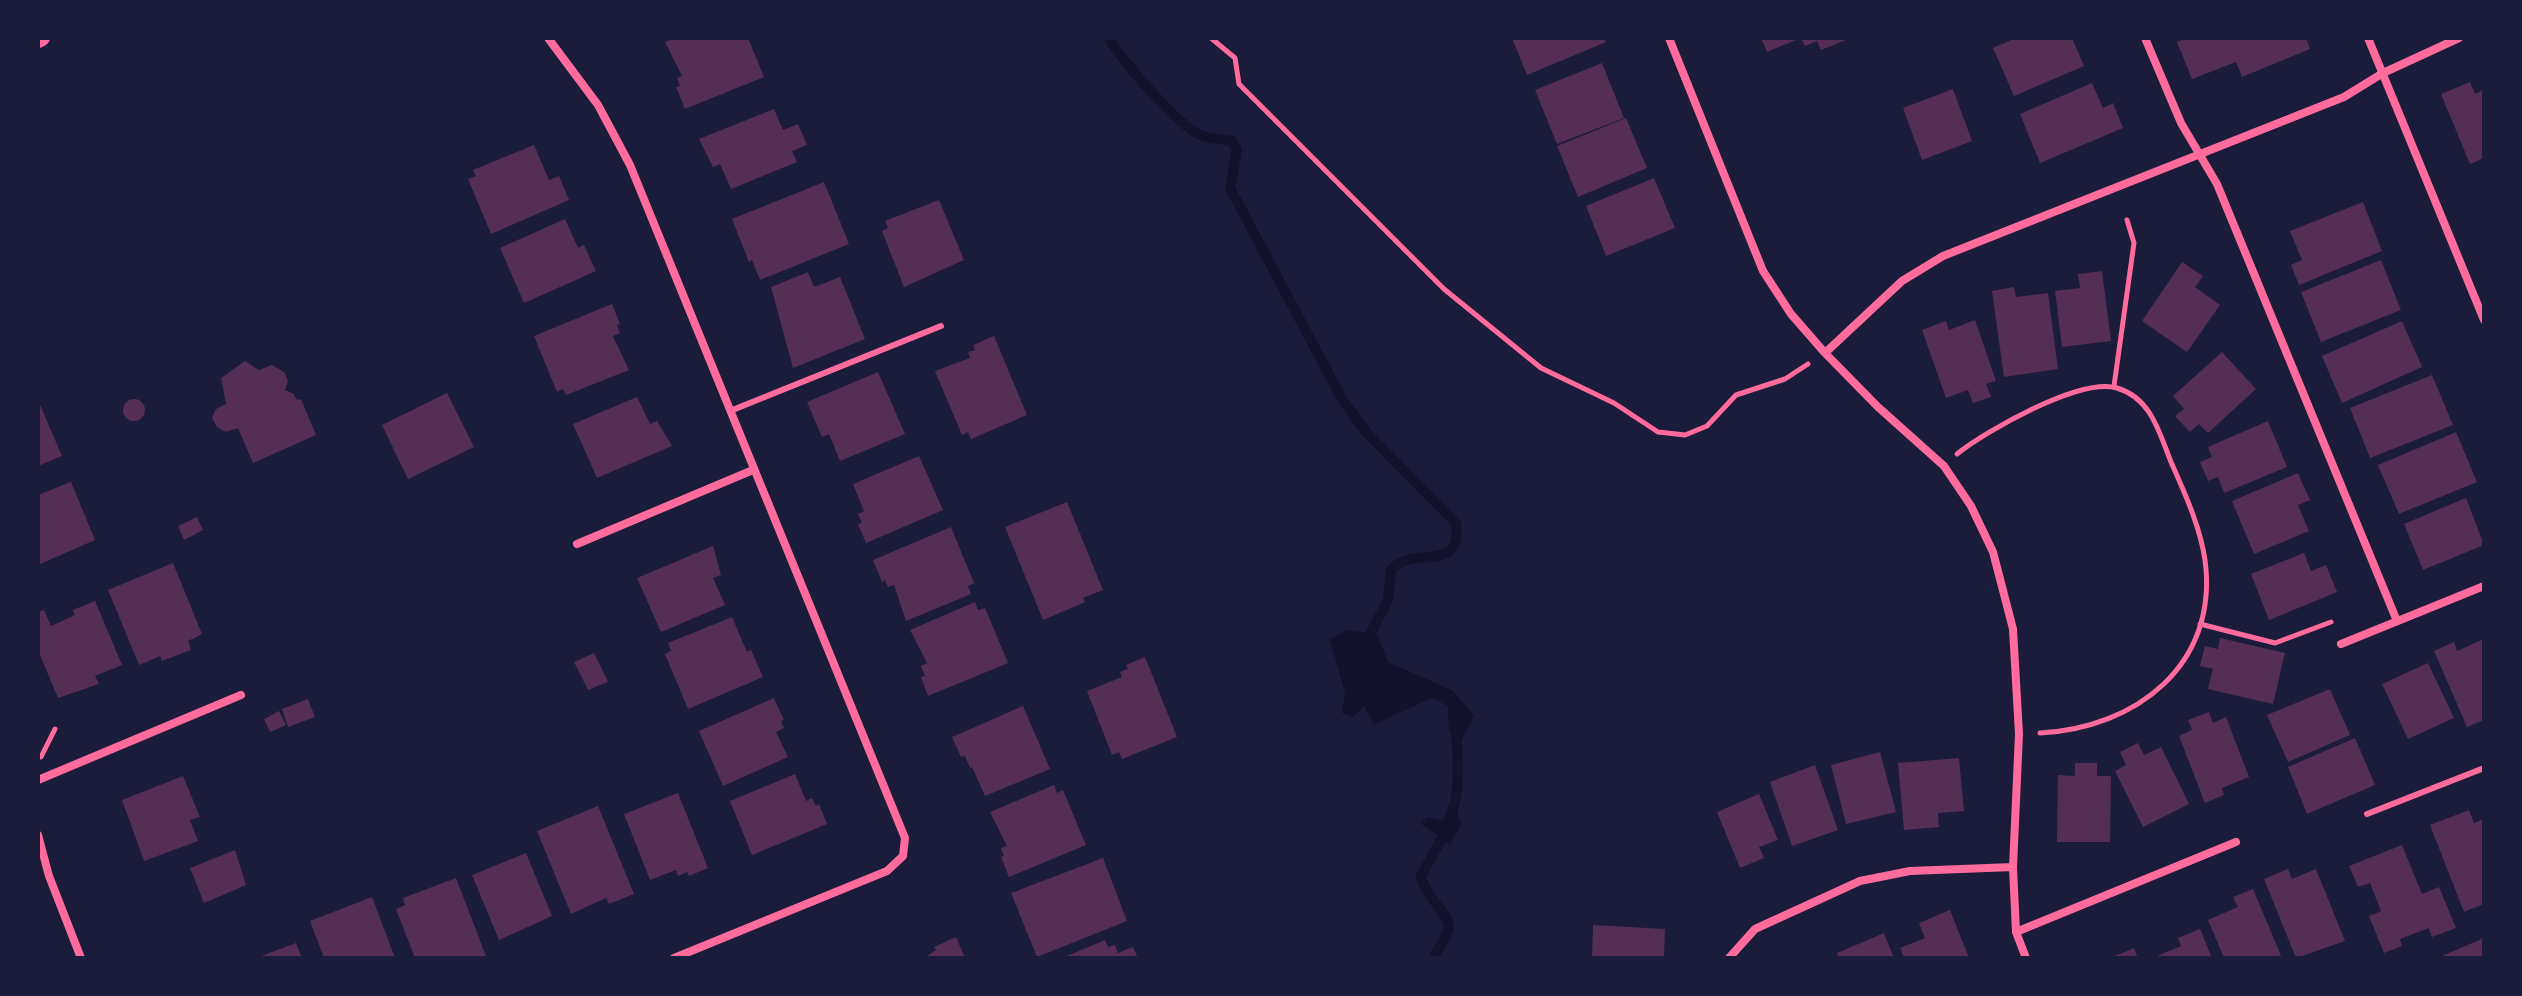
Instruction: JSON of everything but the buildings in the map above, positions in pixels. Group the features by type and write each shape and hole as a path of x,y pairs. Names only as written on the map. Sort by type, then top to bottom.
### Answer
{"street":[{"path":"548,38 598,105 630,165 905,838 903,856 887,871 674,958"},
{"path":"1669,38 1763,271 1791,314 1825,353 1878,407 1944,466 1971,506 1993,552 2006,592 2013,629 2019,734 2013,867 2016,932 2026,958"},
{"path":"2145,38 2181,123 2217,184 2397,621"},
{"path":"2368,38 2484,320"},
{"path":"1825,353 1902,281 1943,256 2344,97 2383,73 2459,38"},
{"path":"577,544 753,470"},
{"path":"2341,644 2484,586"},
{"path":"38,780 241,695"},
{"path":"38,835 49,876 81,958"},
{"path":"2016,932 2236,842"},
{"path":"1729,958 1755,929 1860,881 1910,871 2013,867"}],"lane":[{"path":"730,411 941,326"},
{"path":"2367,814 2484,768"}],"path":[{"path":"1211,38 1235,58 1239,84 1444,289 1541,368 1614,403 1658,432 1685,435 1707,426 1736,395 1785,379 1825,353"},
{"path":"2114,386 2134,243 2127,220"},
{"path":"1944,466 2004,423 2084,389 2114,386 2136,396 2151,412 2194,516 2205,559 2206,603 2191,649 2152,697 2111,720 2074,732 2019,734"},
{"path":"2200,624 2275,643 2331,622"},
{"path":"38,763 55,729"}],"shaded area":[{"path":"1346,630 1377,634 1388,662 1453,691 1474,716 1458,747 1449,731 1448,706 1432,698 1374,724 1364,706 1353,717 1342,713 1345,692 1330,640"},
{"path":"1454,802 1461,825 1450,844 1420,823 1428,817 1443,821 1449,804"}],"waterway":[{"path":"1109,38 1125,61 1178,119 1204,136 1232,141 1237,150 1230,188 1342,399 1366,432 1456,523 1456,539 1452,549 1445,554 1412,559 1391,570 1388,600 1366,642"},
{"path":"1434,958 1449,928 1421,876 1453,809 1458,777 1456,734"}]}
